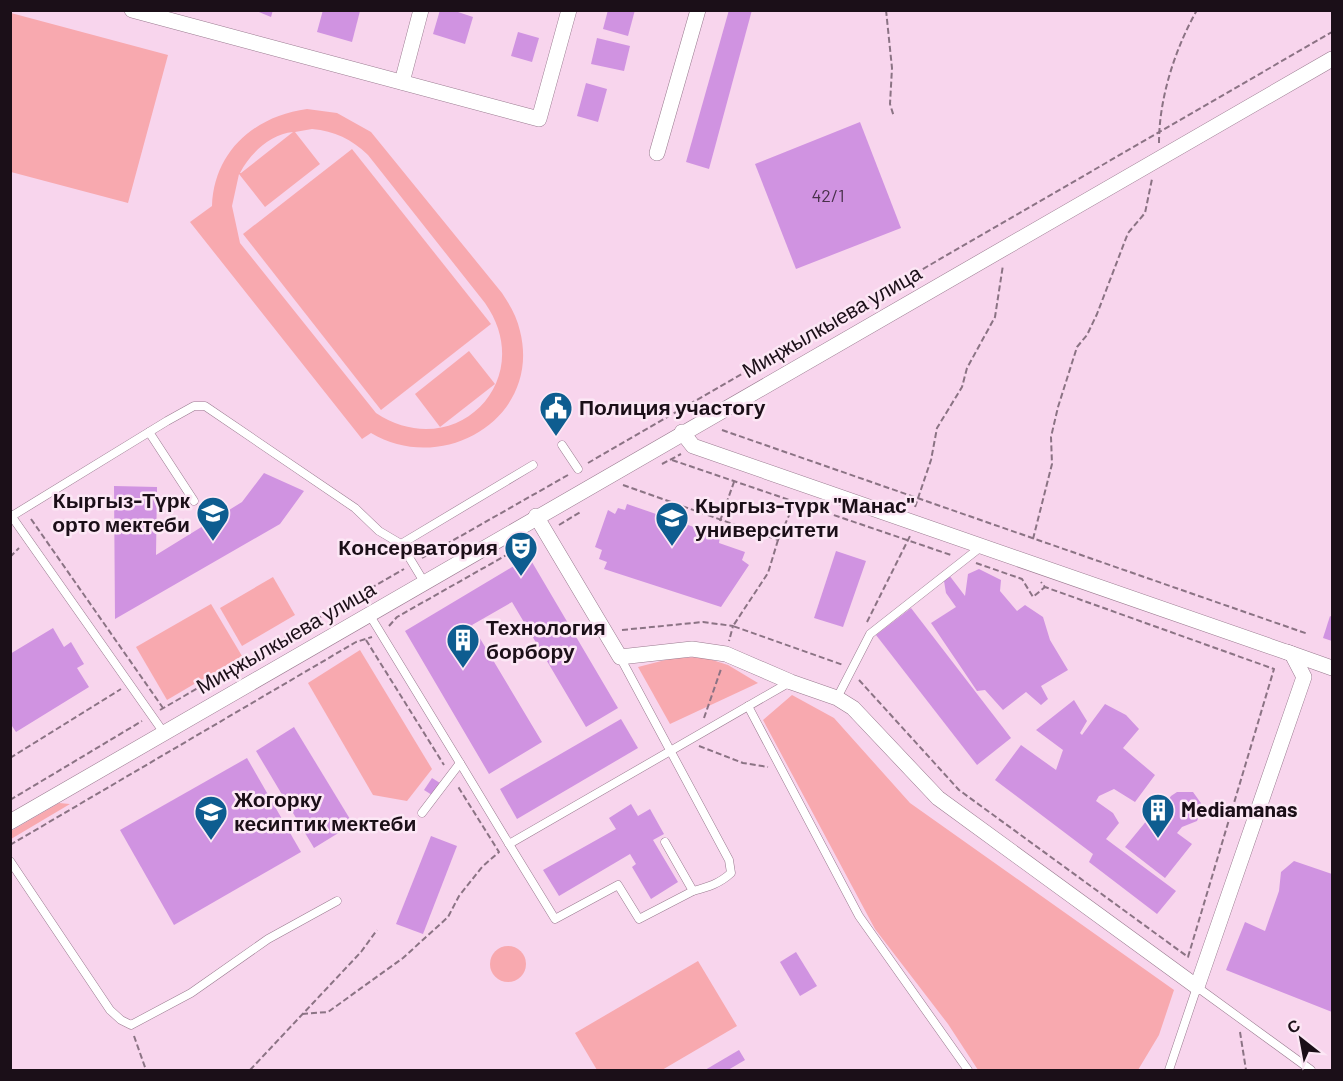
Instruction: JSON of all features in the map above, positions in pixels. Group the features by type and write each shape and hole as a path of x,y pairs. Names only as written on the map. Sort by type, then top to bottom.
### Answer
{"street":[{"path":"132,10 539,119 569,10"},
{"path":"402,82 421,10"},
{"path":"657,153 698,10"},
{"name":"Миңжылкыева улица","path":"10,822 536,516 1332,59"},
{"path":"682,432 693,446 1332,668"},
{"path":"536,516 620,657 692,649 726,654 791,682 837,698 853,708 938,798 1197,987 1304,678 1292,654 1275,648"}],"lane":[{"path":"164,733 153,714 11,515 25,510 149,432 194,406 205,406 355,508 379,531 401,544 424,582"},
{"path":"149,432 194,501"},
{"path":"562,445 578,469"},
{"path":"401,544 533,465"},
{"path":"837,698 848,668 870,633 982,546"},
{"path":"369,614 555,919 618,885 639,919 693,891 712,886 731,873 729,860 620,657"},
{"path":"509,844 791,682"},
{"path":"748,706 860,916 968,1071"},
{"path":"422,813 452,777 460,763"},
{"path":"665,842 693,891"},
{"path":"10,861 110,1010 121,1020 131,1024 191,993 268,939 337,901"},
{"path":"1169,1071 1197,987 1311,1071"}],"path":[{"path":"886,10 892,68 890,104 894,117"},
{"path":"1033,539 1052,464 1052,437 1058,407 1077,347 1087,335 1097,314 1128,232 1145,213 1152,180 1160,158 1159,119 1182,36 1197,10"},
{"path":"10,800 163,708 1332,32"},
{"path":"1142,185 1152,180"},
{"path":"866,624 908,542 915,522 918,499 932,459 937,428 962,387 967,368 995,317 1004,266 995,270"},
{"path":"732,424 722,430 1308,634"},
{"path":"661,465 693,446"},
{"path":"617,630 703,622 733,626 848,668 959,790 1188,957 1274,669 1045,587 1033,597 1022,579 908,542 671,459"},
{"path":"633,480 623,485 778,540"},
{"path":"720,521 734,482"},
{"path":"699,733 726,654 733,626 768,573 778,540 795,502"},
{"path":"10,845 356,642 366,640 397,617 585,509"},
{"path":"25,510 163,708"},
{"path":"10,557 19,548"},
{"path":"302,1014 328,1012 403,958 448,917 459,896 482,867 499,852 366,640"},
{"path":"10,758 121,689"},
{"path":"688,742 743,763 781,769"},
{"path":"250,1071 362,952 377,930"},
{"path":"1232,1013 1242,1038 1246,1071"},
{"path":"131,1024 146,1071"}],"shaded area":[{"path":"11,13 168,55 128,203 11,172"},
{"path":"307,109 337,113 371,132 508,302 520,331 523,362 516,390 502,413 481,431 456,443 428,447 399,445 371,433 362,439 190,222 212,206 220,169 229,153 255,128 270,119","holes":["312,129 342,137 368,155 485,303 499,332 502,360 495,385 480,406 459,421 434,429 406,426 376,413 240,243 232,206 239,174 265,207 320,164 295,132","293,132 241,173 240,173 249,158 262,146 277,136"]},
{"path":"352,149 491,324 381,410 243,234"},
{"path":"469,351 495,384 440,427 415,394"},
{"path":"273,577 295,615 242,646 220,608"},
{"path":"211,604 242,656 167,700 136,647"},
{"path":"360,650 432,769 407,801 373,795 308,683"},
{"path":"703,657 728,665 758,683 670,724 638,667 673,658"},
{"path":"792,695 834,718 910,803 1174,990 1159,1035 1138,1070 978,1070 948,1024 875,929 763,720"},
{"path":"59,803 70,804 11,839 11,831"},
{"path":"508,946 521,951 526,964 521,977 508,982 495,977 490,964 495,951"},
{"path":"698,961 737,1026 662,1070 597,1070 575,1033"}],"building":[{"path":"254,10 273,10 271,17"},
{"path":"323,10 360,11 352,42 317,32"},
{"path":"440,10 452,10 473,17 465,44 433,34"},
{"path":"608,10 635,10 628,36 603,29"},
{"path":"729,10 752,10 709,169 686,162"},
{"path":"518,32 539,38 532,62 511,56"},
{"path":"597,38 630,46 624,71 591,64"},
{"path":"586,83 607,89 598,122 577,116"},
{"path":"860,122 901,228 796,269 755,164"},
{"path":"264,473 304,491 280,524 115,619 114,486 157,487 156,555 242,502"},
{"path":"627,504 720,536 719,543 745,552 742,560 749,565 721,607 604,569 607,562 599,559 602,550 595,547 608,510 615,514 618,508 625,510"},
{"path":"836,551 866,561 843,627 814,618"},
{"name":"Технология борбору","path":"529,557 618,708 586,727 512,602 472,625 542,742 489,774 405,631"},
{"path":"979,569 1001,580 1000,591 1017,611 1025,605 1043,617 1050,640 1068,670 1041,686 1048,699 1041,705 1026,692 1003,710 985,690 977,691 931,623 956,607 946,593 944,581 949,575 965,596 968,574"},
{"path":"911,608 1011,738 977,765 876,635"},
{"path":"1330,616 1332,617 1332,641 1323,638"},
{"path":"53,628 64,647 71,642 84,664 77,668 89,687 16,732 10,723 10,654"},
{"path":"1074,700 1087,721 1080,733 1082,735 1105,704 1126,715 1139,729 1123,748 1155,775 1135,802 1114,789 1099,796 1096,801 1113,813 1119,823 1106,839 1176,891 1157,914 1089,862 1093,854 995,780 1021,745 1056,770 1063,750 1036,730"},
{"path":"621,719 638,748 517,819 500,789"},
{"path":"294,727 353,824 314,848 256,751"},
{"name":"Жогорку кесиптик мектеби","path":"247,758 301,852 174,925 120,830"},
{"path":"432,778 440,783 432,795 424,790"},
{"name":"Mediamanas","path":"1177,792 1193,792 1203,806 1197,821 1182,827 1177,833 1192,844 1165,878 1125,847 1148,819 1156,825 1165,814 1166,803"},
{"path":"631,804 638,816 650,809 664,834 653,840 678,882 651,899 632,867 636,864 630,854 559,896 543,870 616,829 609,818"},
{"path":"431,836 457,846 423,934 396,924"},
{"path":"1294,861 1332,874 1332,1012 1226,970 1245,922 1265,931 1279,891 1281,872"},
{"path":"796,952 817,986 800,996 780,962"},
{"path":"739,1050 745,1060 728,1070 705,1070"}],"place":[{"name":"Полиция участогу","path":"556,437"},
{"name":"Кыргыз-Түрк орто мектеби","path":"213,542"},
{"name":"Кыргыз-түрк \"Манас\" университети","path":"672,547"},
{"name":"Консерватория","path":"521,577"},
{"name":"Технология борбору","path":"463,669"},
{"name":"Mediamanas","path":"1158,839"},
{"name":"Жогорку кесиптик мектеби","path":"211,841"}]}
